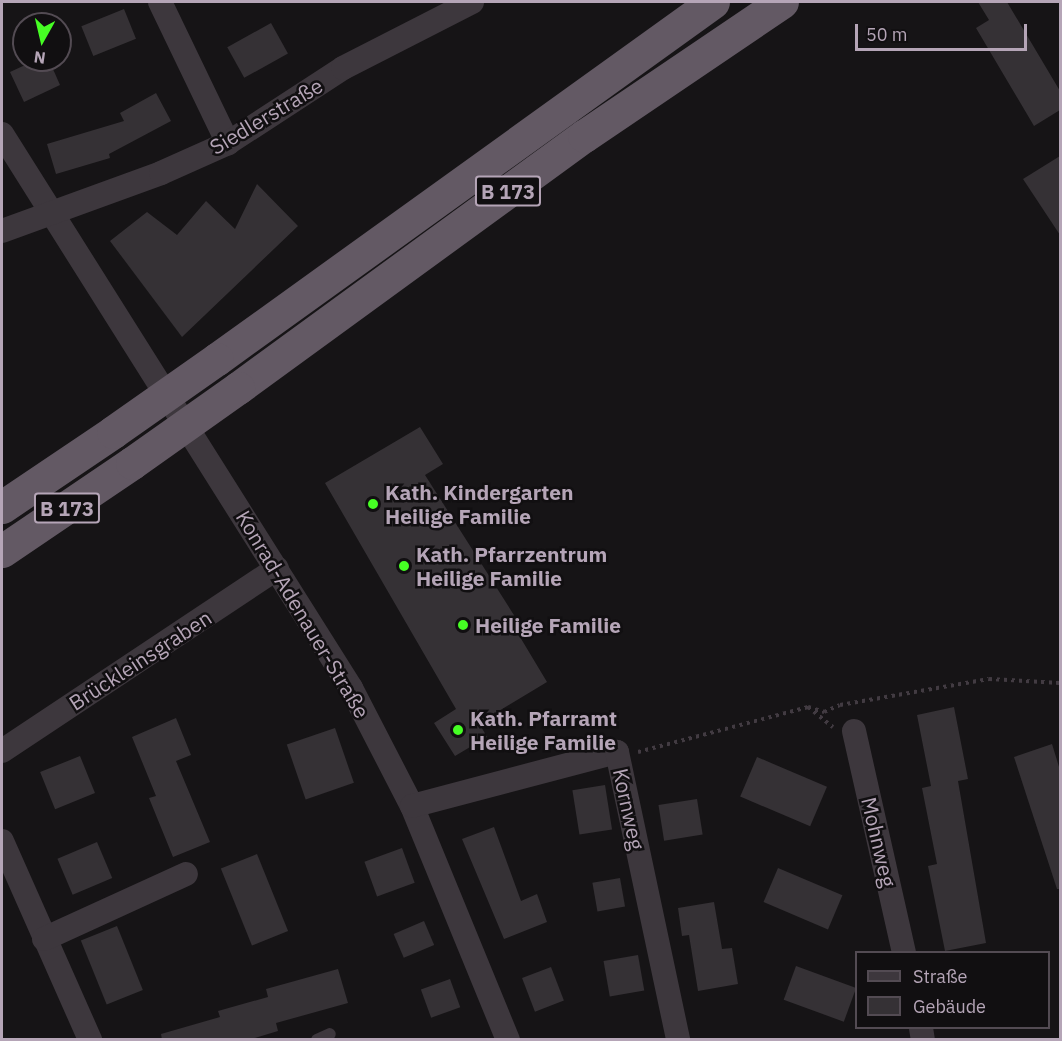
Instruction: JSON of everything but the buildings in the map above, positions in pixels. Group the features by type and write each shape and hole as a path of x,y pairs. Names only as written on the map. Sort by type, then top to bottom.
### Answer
{"highway":[{"name":"B 173","path":"2,507 217,359 712,2"},
{"name":"B 173","path":"2,551 132,463 584,136 782,2"}],"street":[{"path":"160,2 228,143"},
{"name":"Siedlerstraße","path":"2,231 228,143 344,68 472,2"},
{"name":"Konrad-Adenauer-Straße","path":"2,134 278,568 351,688 412,806 508,1040"},
{"name":"Brückleinsgraben","path":"2,751 278,568"},
{"name":"Mohnweg","path":"854,731 904,951"},
{"name":"Kornweg","path":"412,806 617,752 678,1040"},
{"path":"2,841 90,1040"},
{"path":"44,939 186,874"}],"lane":[{"path":"318,1040 330,1034"}],"path":[{"path":"618,758 808,707 824,712 840,705 989,679 1060,683"},
{"path":"808,707 836,730 854,731"}],"place":[{"name":"Kath. Kindergarten Heilige Familie","path":"373,504"},
{"name":"Kath. Pfarrzentrum Heilige Familie","path":"404,566"},
{"name":"Heilige Familie","path":"463,625"},
{"name":"Kath. Pfarramt Heilige Familie","path":"458,730"}]}
